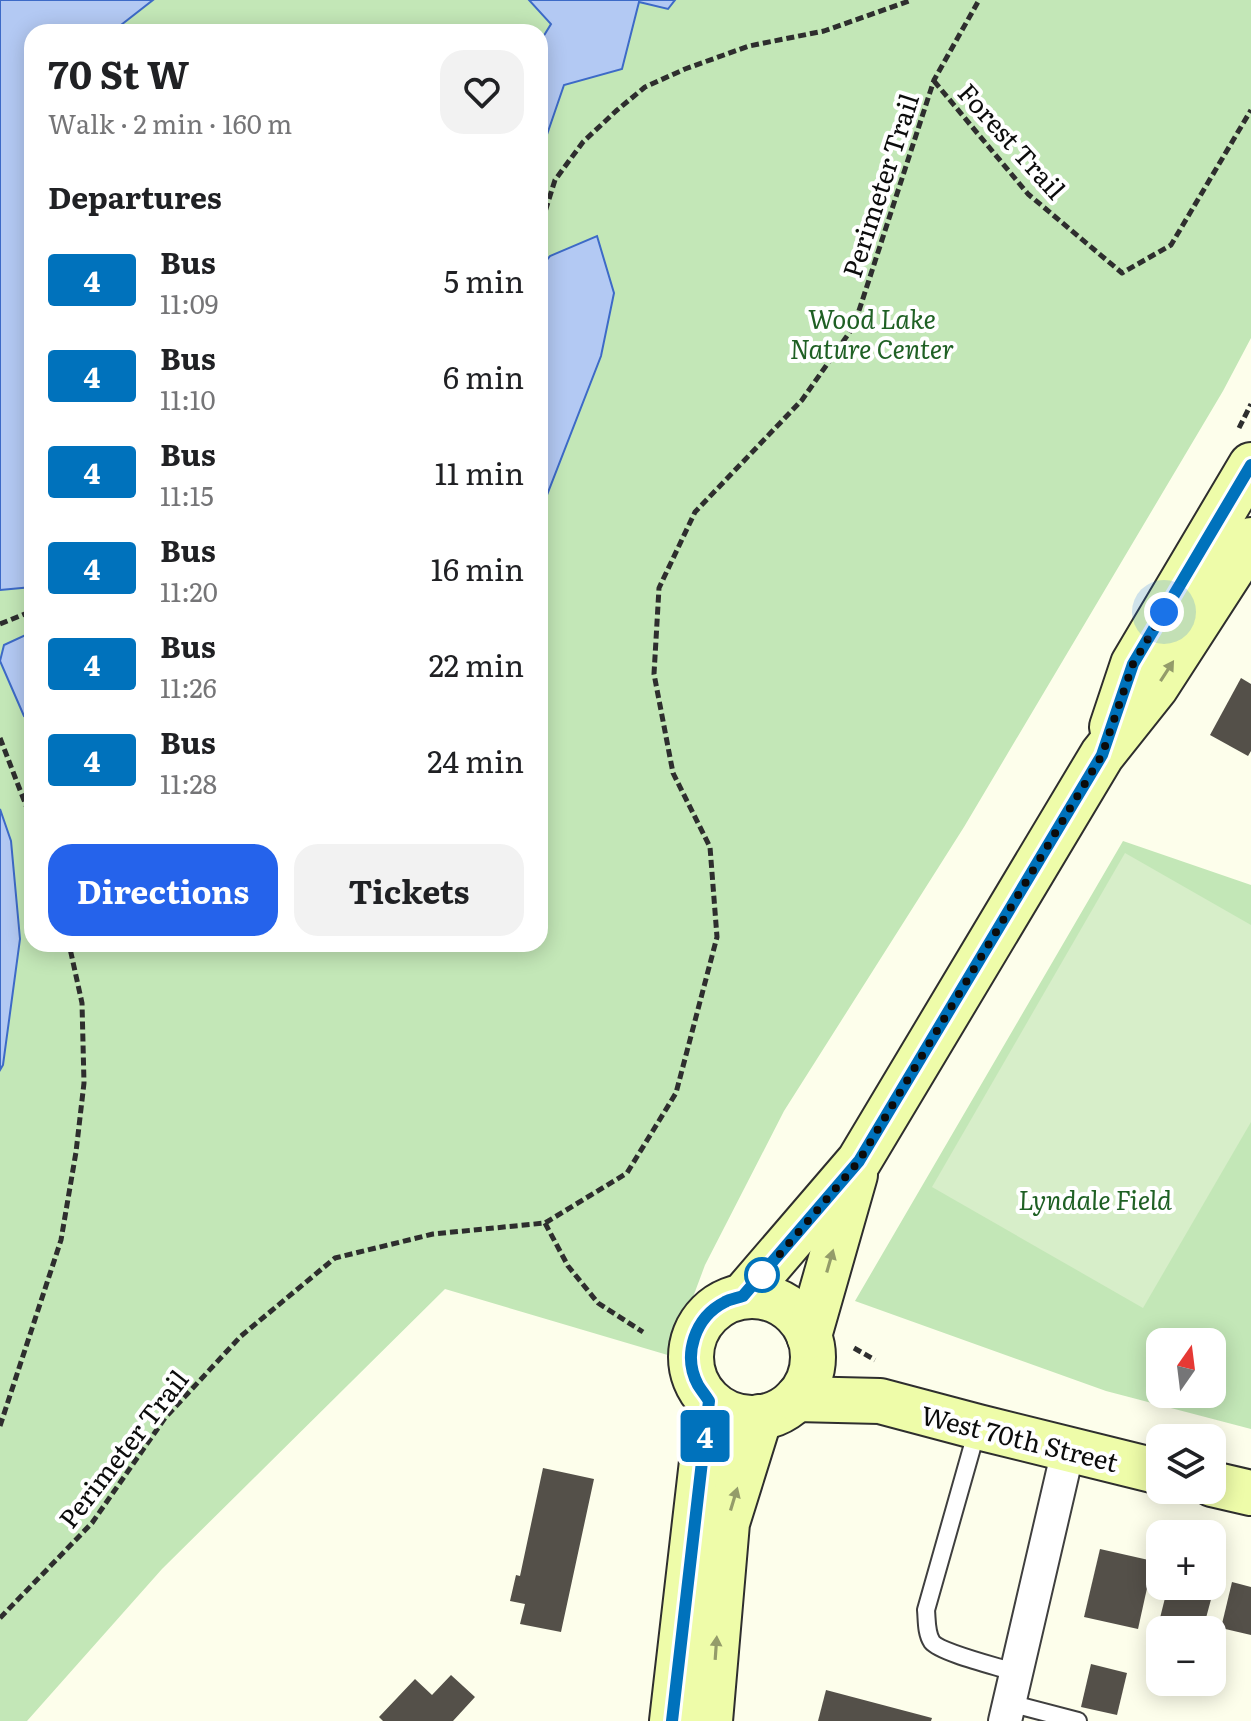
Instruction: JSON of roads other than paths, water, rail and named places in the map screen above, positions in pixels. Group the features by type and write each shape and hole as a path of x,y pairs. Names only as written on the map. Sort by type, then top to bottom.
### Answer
{"main road":[{"path":"1102,755 1133,664 1251,465"},
{"path":"743,1296 859,1161 1102,755 1156,687 1251,540"},
{"path":"710,1721 727,1523 778,1408 807,1382 812,1362 811,1342 859,1161"},
{"path":"778,1408 741,1417 709,1401 698,1385 691,1366 691,1347 697,1329 709,1313 725,1302 743,1296 764,1297 783,1305 798,1318 811,1342"},
{"name":"West 70th Street","path":"811,1342 880,1401"},
{"path":"672,1721 709,1401"},
{"name":"West 70th Street","path":"778,1408 880,1401 1146,1469"},
{"path":"1226,1487 1251,1493"}],"street":[{"path":"1010,1699 1068,1450"}],"lane":[{"path":"978,1427 926,1610 928,1631 933,1643 1010,1699 1078,1721"}],"water":[{"path":"0,0 153,0 122,24 24,24 24,588 0,590"},
{"path":"529,0 675,0 668,9 639,2 622,69 564,85 548,132 548,29 551,24"},
{"path":"597,236 614,293 601,356 548,492 548,258"},
{"path":"24,636 24,716 0,661 4,645"},
{"path":"0,809 11,841 20,939 0,1070"}],"park label":[{"name":"Wood Lake Nature Center","path":"872,332"},
{"name":"Lyndale Field","path":"1095,1198"}]}
